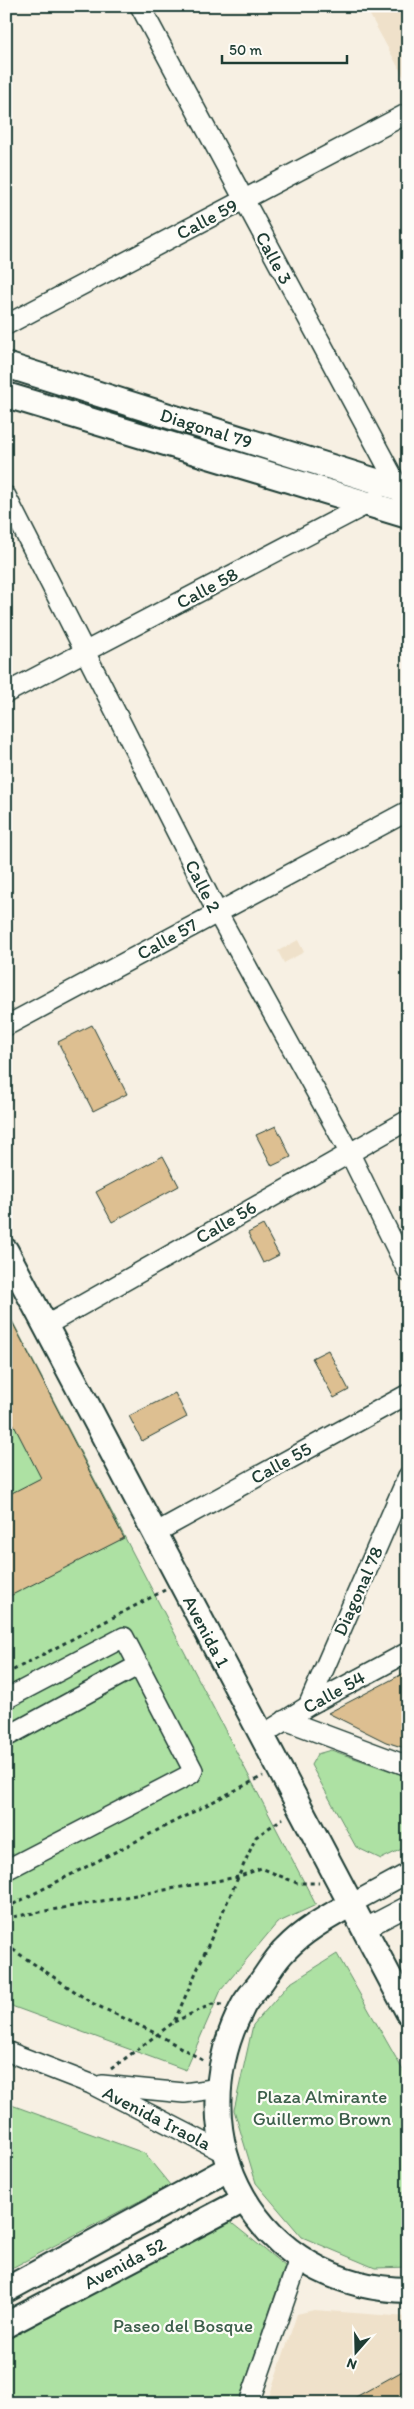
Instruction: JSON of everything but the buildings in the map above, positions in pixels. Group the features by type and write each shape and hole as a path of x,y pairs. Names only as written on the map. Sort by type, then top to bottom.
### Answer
{"main road":[{"name":"Diagonal 79","path":"6,365 406,493"},
{"name":"Diagonal 79","path":"6,395 408,516"},
{"name":"Avenida 1","path":"6,1251 408,2012"},
{"path":"351,1904 313,1926 285,1949 243,2006 220,2079 218,2120 226,2160 244,2200 269,2231 299,2259 355,2282 408,2290"},
{"name":"Avenida 52","path":"6,2290 226,2160"},
{"name":"Avenida 52","path":"6,2325 244,2200"}],"street":[{"name":"Calle 3","path":"140,6 243,200 406,493"},
{"name":"Calle 59","path":"6,325 408,114"},
{"name":"Calle 58","path":"6,693 366,504 406,493"},
{"name":"Calle 2","path":"6,496 217,912 349,1152 408,1272"},
{"name":"Calle 57","path":"6,1026 408,811"},
{"name":"Calle 56","path":"45,1326 408,1120"},
{"name":"Calle 55","path":"155,1533 408,1394"},
{"name":"Diagonal 78","path":"308,1706 408,1476"},
{"path":"6,1699 124,1637 193,1766 192,1774 6,1870"},
{"name":"Calle 54","path":"262,1735 308,1706 408,1652"},
{"path":"6,1737 139,1665"},
{"path":"285,1720 408,1766"},
{"path":"351,1904 408,1873"},
{"path":"364,1929 408,1906"},
{"name":"Avenida Iraola","path":"6,2051 91,2084 226,2160"},
{"name":"Avenida Iraola","path":"91,2084 184,2093 220,2079"},
{"path":"249,2403 299,2259"}],"path":[{"path":"6,1674 181,1582"},
{"path":"6,1908 279,1768"},
{"path":"174,2022 256,1837 299,1806"},
{"path":"6,1918 238,1878 261,1868 297,1883 340,1882"},
{"path":"6,1945 92,2003 156,2034 220,2079"},
{"path":"91,2084 174,2022 212,2004 243,2006"}],"shaded area":[{"path":"365,6 408,6 408,85"},
{"path":"298,940 304,952 284,963 278,951"},
{"path":"314,2310 408,2317 408,2403 267,2403 297,2314"}],"green space":[{"path":"6,1309 316,1905 277,1923 221,1990 186,2070 6,2004"},
{"path":"331,1750 408,1777 408,1846 381,1859 356,1847 311,1765 317,1754"},
{"name":"Plaza Almirante Guillermo Brown","path":"337,1954 408,2079 408,2267 375,2268 302,2237 256,2183 234,2110 253,2025 289,1984"},
{"path":"6,2103 144,2153 170,2185 6,2271"},
{"name":"Paseo del Bosque","path":"223,2216 285,2266 238,2403 6,2403 6,2333"}]}
